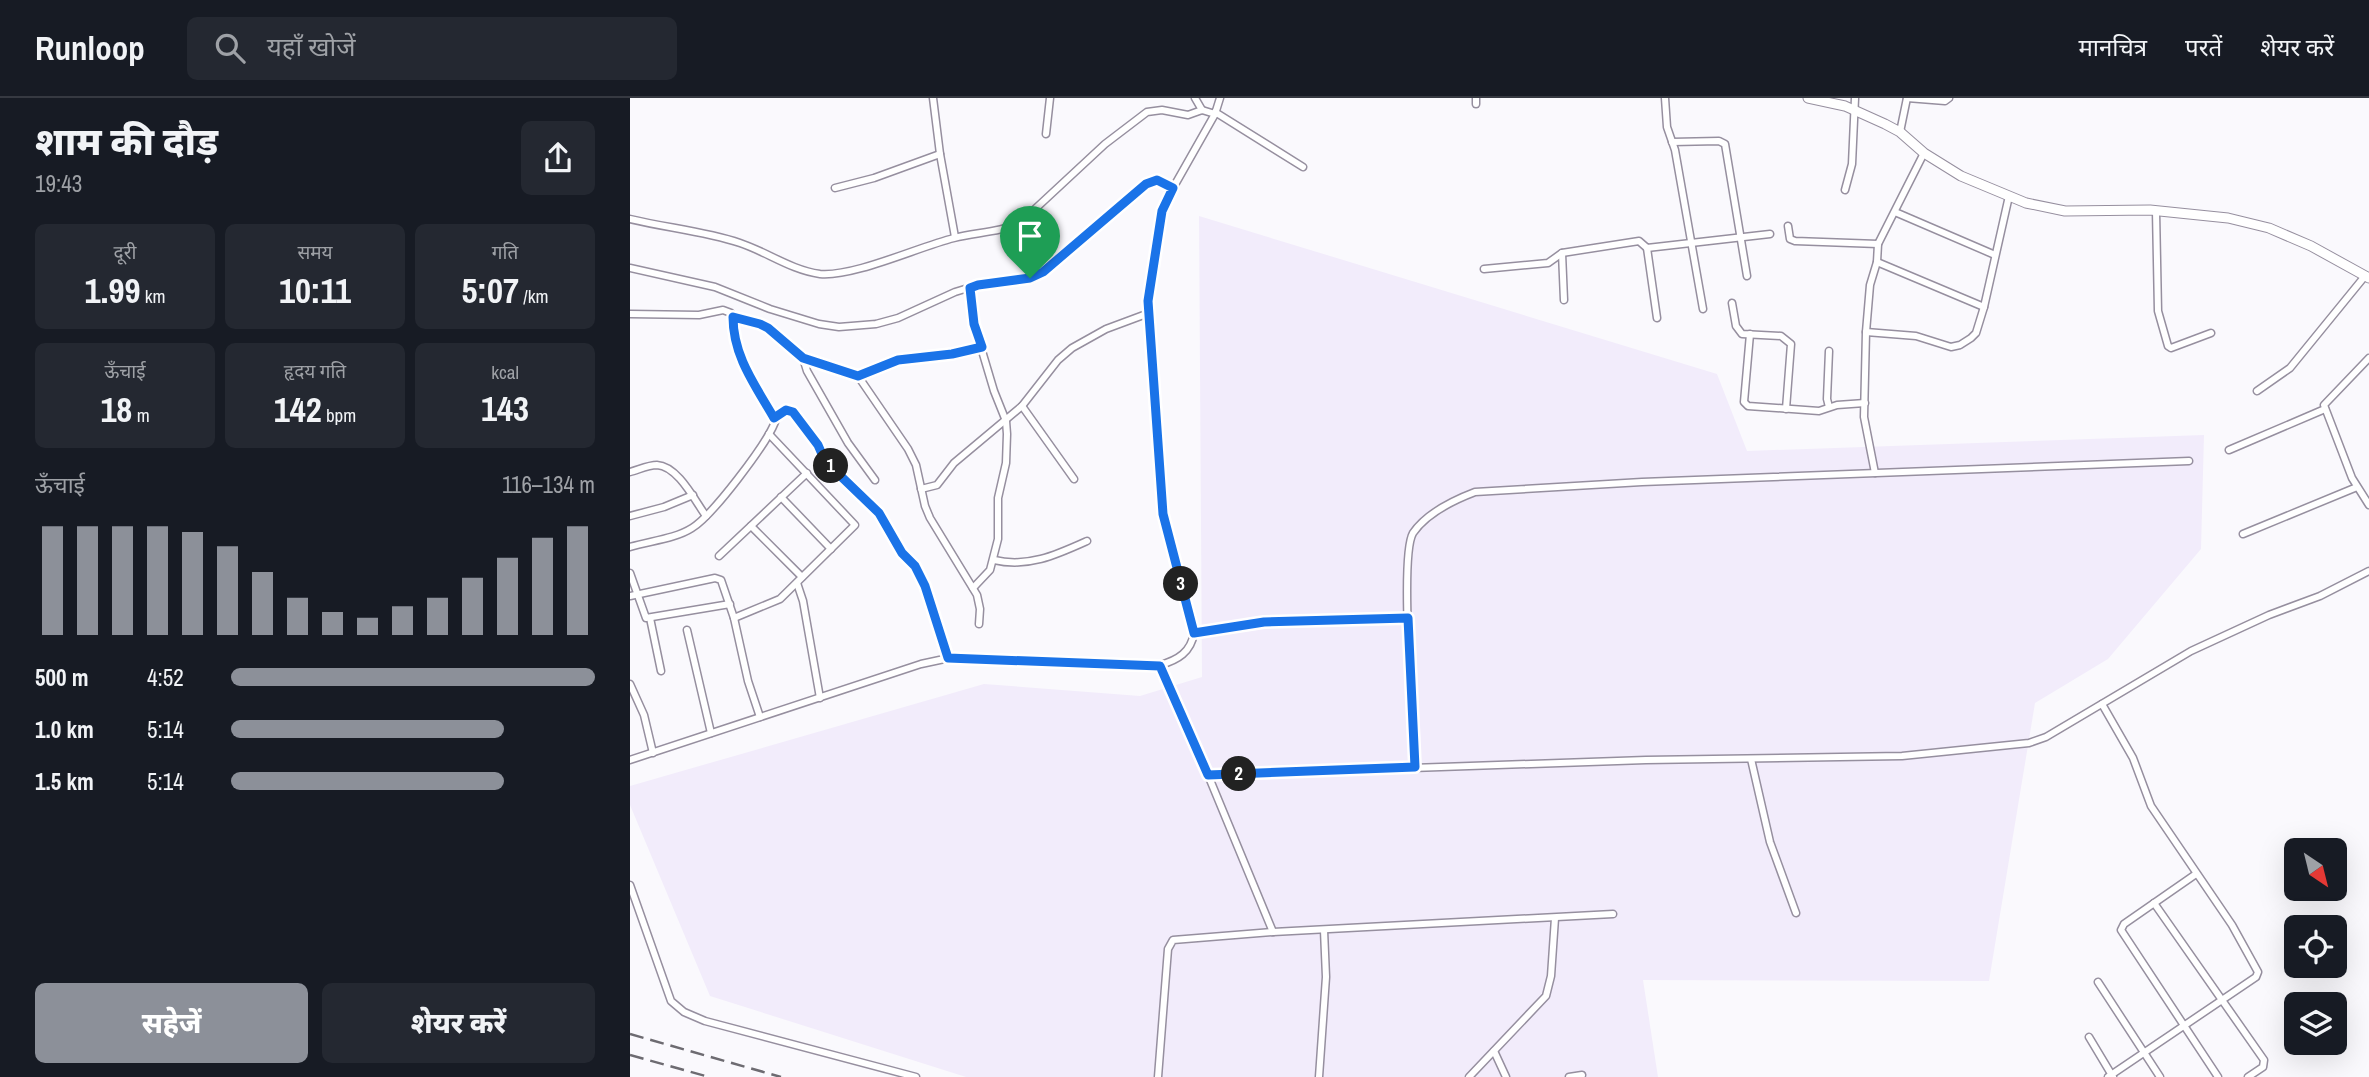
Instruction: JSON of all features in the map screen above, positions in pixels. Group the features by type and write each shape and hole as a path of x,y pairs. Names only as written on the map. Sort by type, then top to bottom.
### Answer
{"street":[{"path":"933,98 955,237"},
{"path":"1046,134 1050,98"},
{"path":"1195,98 1202,110 1303,167"},
{"path":"630,760 921,664 948,658 1160,666 1180,658 1189,649 1194,633 1163,514 1148,301 1162,211 1214,115 1220,98"},
{"path":"1665,98 1667,127 1703,309"},
{"path":"1808,98 1855,109 1900,132 1924,153 1961,176 2026,203 2065,211 2156,211 2228,218 2269,228 2311,246 2367,277 2290,368 2257,391"},
{"path":"1845,190 1852,164 1855,98"},
{"path":"1900,132 1907,98 1945,101 1948,98"},
{"path":"630,219 743,243 803,271 843,273 955,237 1010,228 1021,222 1105,144 1147,112 1162,110 1188,115 1202,110"},
{"path":"1672,142 1719,141 1725,144 1747,276"},
{"path":"1875,473 1864,417 1870,285 1877,262 1878,244 1924,153"},
{"path":"835,188 874,178 940,154"},
{"path":"630,268 715,288 819,324 839,327 888,322 955,292 978,285 1037,276 1146,184 1157,180 1174,186"},
{"path":"1866,332 1916,336 1946,346 1956,346 1976,333 2009,196"},
{"path":"2156,211 2158,311 2168,346 2171,348 2211,333"},
{"path":"1895,212 1995,255"},
{"path":"1788,226 1790,239 1795,241 1878,244"},
{"path":"1647,248 1770,234"},
{"path":"1484,269 1548,263 1562,253 1639,241 1647,248 1657,318"},
{"path":"1562,253 1564,300"},
{"path":"1877,262 1984,306"},
{"path":"970,288 974,324 1006,421 1007,455 998,498 1000,525 994,560 985,577 973,589"},
{"path":"1732,303 1739,331 1781,336 1791,344 1786,409"},
{"path":"630,314 699,315 723,310 731,313 741,359 775,422 729,491 699,524 684,532 630,547"},
{"path":"921,489 937,485 954,463 1022,407 1058,360 1072,348 1106,329 1149,313"},
{"path":"733,317 768,328 803,358 858,376 916,465 930,518 979,602 979,624"},
{"path":"1750,334 1745,404 1819,411 1837,405 1865,403"},
{"path":"858,376 898,360 952,354 982,347"},
{"path":"1829,351 1829,407"},
{"path":"803,358 810,376 848,443 875,480"},
{"path":"2369,358 2326,401 2325,409 2357,487 2369,505"},
{"path":"1022,407 1074,479"},
{"path":"2230,450 2325,409"},
{"path":"774,418 786,410 793,412 818,445 825,461 879,513 902,553 920,574 948,658"},
{"path":"734,618 776,602 854,527 855,523 769,434"},
{"path":"1415,767 1407,556 1414,532 1425,521 1448,505 1475,492 2189,461"},
{"path":"630,472 660,466 682,481 706,516"},
{"path":"719,556 807,473"},
{"path":"2243,534 2357,487"},
{"path":"630,516 664,507 692,495"},
{"path":"781,497 831,549"},
{"path":"751,526 800,580 820,698"},
{"path":"994,560 1019,564 1040,560 1087,541"},
{"path":"1208,775 1415,767 1902,756 2029,743 2046,737 2190,651 2269,615 2320,596 2369,571"},
{"path":"630,572 634,594 645,616 650,618 730,604"},
{"path":"634,594 719,578 730,604 748,681 760,717"},
{"path":"650,618 661,671"},
{"path":"1194,633 1264,622 1408,618"},
{"path":"687,630 711,733"},
{"path":"1160,666 1273,932"},
{"path":"630,684 644,715 653,752"},
{"path":"2089,1037 2111,1076 2256,977 2258,972 2232,925 2151,806 2133,758 2102,704"},
{"path":"1751,758 1770,842 1796,912"},
{"path":"2196,874 2124,924 2121,930 2218,1077"},
{"path":"630,885 666,988 676,1007 705,1021 916,1077"},
{"path":"2154,903 2264,1060 2263,1067 2248,1077"},
{"path":"1158,1077 1170,943 1179,938 1613,915"},
{"path":"1469,1077 1546,996 1551,976 1555,918"},
{"path":"1319,1077 1326,977 1324,930"},
{"path":"2098,982 2160,1077"},
{"path":"1494,1051 1506,1077"},
{"path":"1569,1077 1582,1075"}],"shaded area":[{"path":"1199,216 1717,374 1747,451 2204,435 2201,549 2108,659 2035,703 1989,981 1643,980 1658,1077 966,1077 710,996 630,805 630,786 984,684 1140,696 1202,677"}],"railway":[{"path":"630,1034 781,1077"},
{"path":"630,1055 709,1077"}],"route":[{"path":"1157,180 1173,188 1162,211 1148,301 1163,514 1194,633 1264,622 1408,618 1415,767 1208,775 1160,666 948,658 925,586 915,566 902,553 879,513 822,458 818,445 793,412 786,410 774,418 758,394 741,359 733,332 733,317 760,324 803,358 858,376 898,360 941,356 982,347 974,324 970,288 1030,278 1043,272 1146,184 1157,180"}]}
